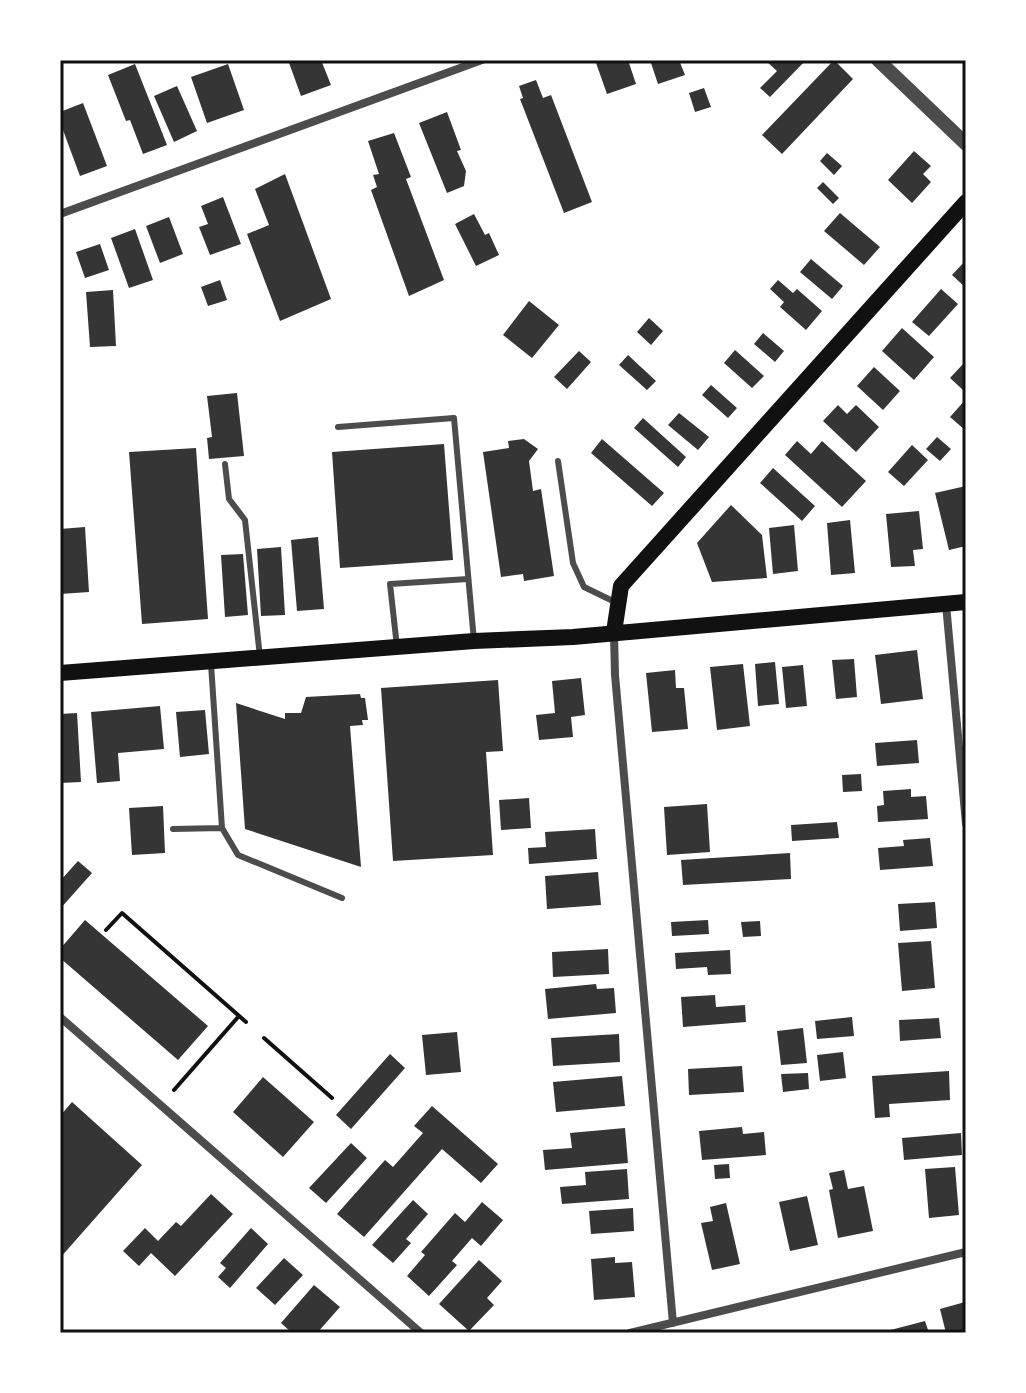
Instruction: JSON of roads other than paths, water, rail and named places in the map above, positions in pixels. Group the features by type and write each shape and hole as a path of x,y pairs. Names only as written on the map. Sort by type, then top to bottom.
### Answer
{"main road":[{"path":"614,632 621,586 966,202"},
{"path":"60,673 474,641 573,637 966,602"}],"street":[{"path":"60,214 482,60"},
{"path":"878,60 966,144"},
{"path":"946,604 966,824"},
{"path":"614,632 615,675 673,1323"},
{"path":"60,1017 421,1333"},
{"path":"630,1333 966,1252"}],"lane":[{"path":"338,427 454,418 474,641"},
{"path":"558,461 573,563 584,587 618,604"},
{"path":"225,464 229,499 245,520 260,657"},
{"path":"397,647 390,584 468,579"},
{"path":"211,661 222,828 238,855 342,898"},
{"path":"173,829 222,828"}]}
